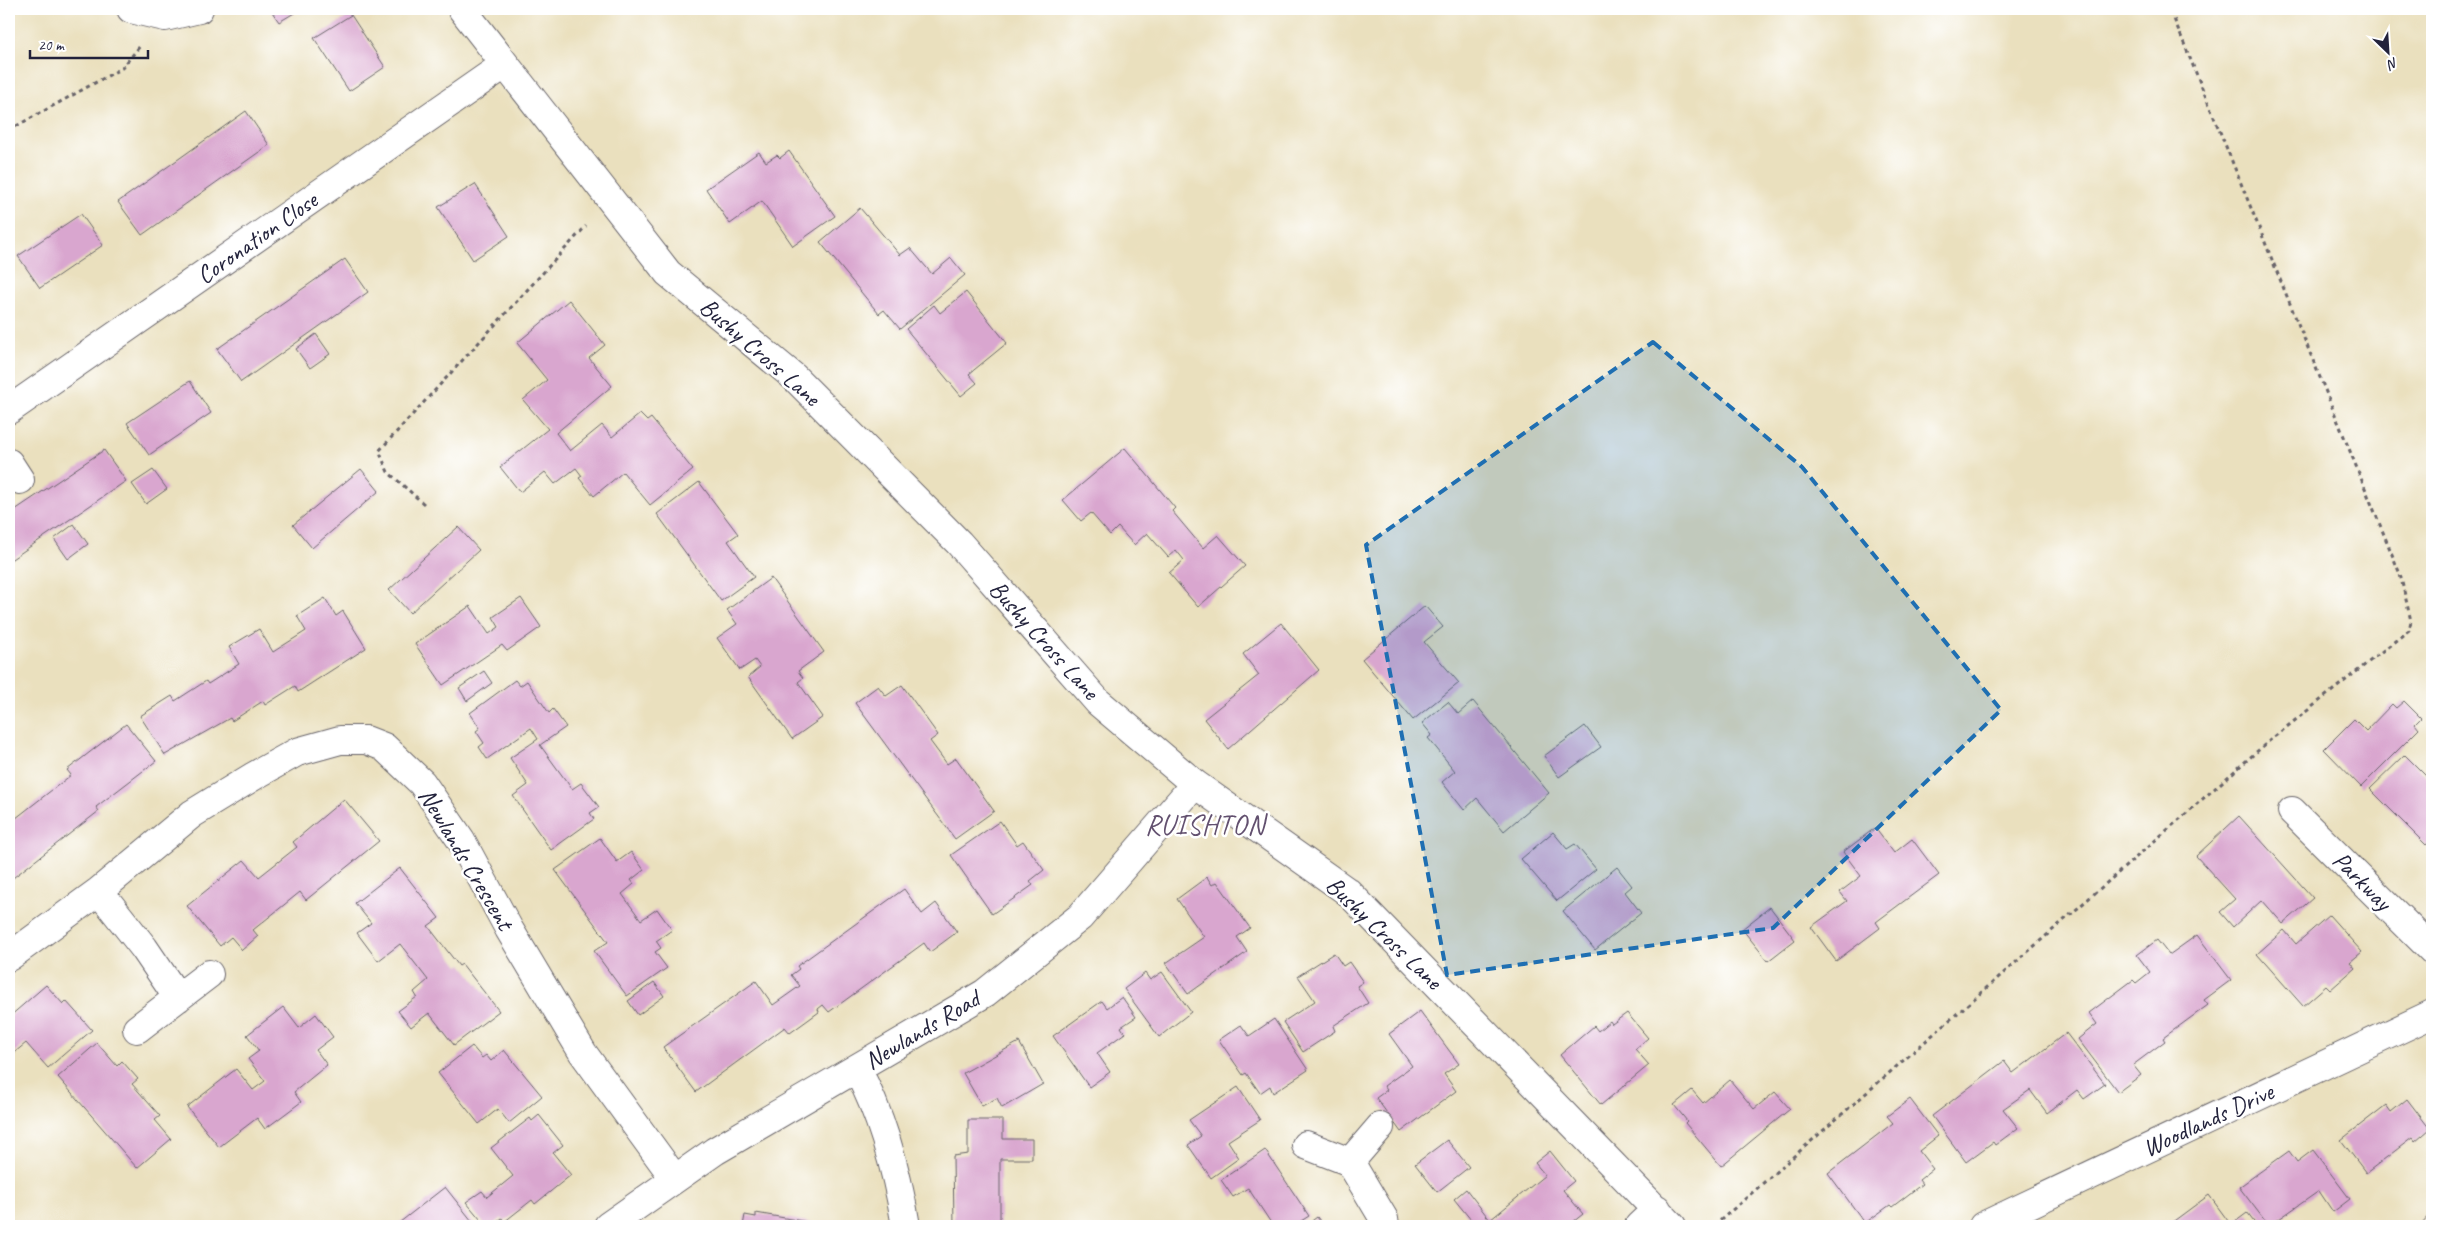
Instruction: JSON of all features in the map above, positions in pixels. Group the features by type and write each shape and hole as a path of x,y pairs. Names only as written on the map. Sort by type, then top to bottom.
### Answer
{"street":[{"path":"131,9 165,17 199,9"},
{"name":"Bushy Cross Lane","path":"462,9 668,273 794,377 958,543 1098,702 1195,784 1348,892 1656,1221"},
{"name":"Coronation Close","path":"9,410 504,65"},
{"name":"Newlands Crescent","path":"9,957 99,891 192,814 297,752 340,740 366,740 384,747 422,784 461,840 509,929 583,1053 675,1179"},
{"name":"Newlands Road","path":"608,1226 715,1151 985,992 1080,917 1195,784"},
{"name":"Parkway","path":"2292,811 2432,950"},
{"path":"99,891 144,948 178,998"},
{"path":"137,1029 209,974"},
{"name":"Woodlands Drive","path":"1983,1226 2432,1014"},
{"path":"857,1069 879,1117 899,1184 906,1226"},
{"path":"1350,1162 1380,1127"},
{"path":"1306,1145 1350,1162 1384,1219 1385,1226"}],"path":[{"path":"1714,1226 2269,741 2409,630 2411,621 2400,574 2170,9"},
{"path":"9,130 122,68 165,17"},
{"path":"424,504 388,472 379,451 610,199"}],"highlighted area":[{"path":"1653,342 1802,467 2001,710 1773,928 1447,975 1366,545"}],"building":[{"path":"270,9 301,9 279,22"},
{"path":"351,15 385,67 349,91 314,38"},
{"path":"246,111 269,145 142,235 118,202"},
{"path":"789,151 835,216 793,246 762,201 730,224 706,189 759,152 766,162 777,155 780,158"},
{"path":"475,184 509,236 473,260 438,207"},
{"path":"860,208 900,255 910,248 932,274 951,258 965,275 900,329 884,310 879,314 820,242"},
{"path":"81,214 103,245 40,288 18,256"},
{"path":"345,259 368,292 241,382 217,349"},
{"path":"966,292 1007,343 969,374 977,383 961,396 906,329 934,305 940,313"},
{"path":"569,300 605,345 589,358 612,386 556,433 570,451 602,425 612,437 640,414 647,421 651,418 693,470 650,505 623,472 594,496 579,478 582,476 576,468 555,484 545,472 520,492 500,467 548,429 523,400 547,380 517,343"},
{"path":"316,334 330,354 310,368 296,349"},
{"path":"190,381 211,413 149,455 127,423"},
{"path":"1125,448 1175,508 1172,511 1203,548 1218,535 1245,566 1198,607 1169,573 1184,560 1176,550 1168,557 1147,533 1134,545 1118,527 1110,535 1091,513 1081,521 1063,500"},
{"path":"104,450 126,481 9,561 9,514"},
{"path":"361,469 379,491 312,548 293,525"},
{"path":"153,470 167,489 146,504 132,484"},
{"path":"699,482 738,534 728,541 754,577 721,601 657,514"},
{"path":"74,524 88,544 68,559 54,539"},
{"path":"458,527 479,550 410,613 389,590"},
{"path":"771,578 824,652 798,671 803,678 798,682 823,717 792,739 748,677 760,667 755,660 740,670 717,638 737,624 727,610"},
{"path":"325,598 336,616 343,611 366,648 298,692 295,686 265,705 263,701 232,721 230,718 165,755 140,716 172,696 175,701 206,681 208,684 239,664 229,647 259,629 273,652 306,631 297,616"},
{"path":"521,598 541,627 507,651 502,645 443,685 415,644 470,606 489,634 499,627 493,617"},
{"path":"1425,606 1443,627 1424,642 1459,683 1413,720 1362,659"},
{"path":"1281,623 1319,670 1228,749 1204,719 1259,675 1243,654"},
{"path":"484,671 492,683 467,701 459,688"},
{"path":"515,680 520,686 527,681 549,713 553,709 566,727 540,745 572,789 581,783 599,807 590,813 594,819 551,850 513,796 528,785 510,758 538,739 531,728 487,759 479,747 484,743 476,731 480,728 470,713"},
{"path":"902,685 938,735 930,741 947,764 956,758 994,811 955,839 855,703 878,686 886,696"},
{"path":"1473,701 1549,793 1504,831 1477,798 1464,810 1442,782 1455,771 1428,738 1432,735 1422,723 1448,702 1458,714"},
{"path":"2404,701 2421,718 2415,724 2419,729 2361,787 2324,749 2354,719 2366,731 2392,704 2396,708"},
{"path":"126,724 156,761 96,807 99,811 9,881 9,820 11,822 71,775 67,770"},
{"path":"1585,726 1601,747 1559,777 1544,756"},
{"path":"2405,755 2432,782 2432,840 2426,845 2370,789"},
{"path":"344,799 379,841 306,900 300,892 253,930 258,936 242,950 231,937 220,946 187,906 244,860 259,877 297,847 293,842"},
{"path":"2239,816 2313,898 2283,924 2262,900 2233,927 2220,912 2235,899 2196,856"},
{"path":"1000,821 1017,845 1023,841 1044,870 1030,881 1033,885 992,914 951,855"},
{"path":"1875,828 1894,853 1912,839 1939,875 1876,922 1880,928 1836,961 1811,927 1847,901 1840,892 1861,876 1843,852"},
{"path":"1553,832 1567,849 1575,844 1596,869 1557,901 1521,859"},
{"path":"600,838 617,862 631,852 644,870 631,880 634,884 622,894 641,920 657,909 672,930 656,941 661,948 655,952 667,968 627,996 594,951 608,942 555,870"},
{"path":"1617,867 1632,886 1625,892 1641,913 1595,950 1563,911"},
{"path":"400,868 439,918 428,926 459,966 462,964 499,1011 454,1045 429,1013 411,1027 398,1011 417,997 414,992 428,980 400,944 378,961 357,933 371,923 355,903"},
{"path":"1207,877 1212,885 1217,882 1250,928 1237,937 1247,952 1188,994 1166,963 1204,937 1177,899"},
{"path":"904,889 922,914 936,903 957,932 930,952 924,943 829,1012 823,1005 818,1009 819,1012 790,1033 785,1027 696,1092 663,1047 756,981 773,1005 800,986 791,975 799,969 797,966"},
{"path":"1770,907 1795,940 1768,961 1742,929"},
{"path":"2329,915 2362,952 2350,962 2355,968 2330,990 2326,986 2303,1006 2257,954 2284,930 2296,944"},
{"path":"2197,935 2231,980 2204,1000 2208,1005 2163,1038 2165,1041 2133,1065 2141,1075 2118,1092 2078,1039 2097,1024 2089,1013 2133,980 2136,983 2150,972 2137,955 2157,940 2169,955"},
{"path":"1334,953 1343,966 1349,962 1363,982 1357,986 1368,1003 1333,1026 1335,1031 1303,1052 1283,1022 1315,1001 1298,976"},
{"path":"1162,972 1191,1012 1159,1037 1124,989 1145,973 1150,980"},
{"path":"654,982 664,996 638,1015 628,1001"},
{"path":"46,985 63,1004 66,1001 92,1030 48,1068 26,1043 9,1057 9,1017"},
{"path":"1122,997 1136,1017 1121,1027 1125,1033 1097,1053 1110,1072 1089,1087 1053,1036 1102,1001 1107,1008"},
{"path":"283,1007 299,1028 316,1014 333,1037 316,1050 327,1065 294,1092 301,1102 265,1129 257,1118 219,1147 187,1107 236,1069 253,1090 265,1081 248,1059 259,1051 247,1035"},
{"path":"1420,1011 1459,1064 1444,1074 1456,1091 1401,1132 1376,1098 1387,1090 1384,1086 1412,1066 1389,1034"},
{"path":"1627,1013 1648,1038 1635,1049 1649,1065 1601,1105 1560,1055 1594,1026 1598,1031 1610,1021 1612,1024"},
{"path":"1274,1019 1308,1070 1273,1093 1270,1086 1260,1093 1246,1073 1243,1075 1219,1040 1241,1025 1249,1036"},
{"path":"2066,1033 2105,1084 2084,1099 2077,1090 2047,1113 2030,1090 2003,1109 2018,1128 1995,1145 1993,1142 1966,1162 1932,1116 2004,1061 2013,1073"},
{"path":"1019,1042 1043,1084 1002,1108 997,1098 982,1106 963,1073"},
{"path":"97,1043 117,1066 122,1061 138,1079 132,1084 160,1116 155,1120 171,1139 137,1168 58,1077"},
{"path":"472,1046 482,1058 486,1055 491,1061 504,1050 542,1096 509,1123 498,1109 479,1124 438,1073"},
{"path":"1730,1080 1754,1109 1775,1092 1790,1109 1721,1166 1685,1123 1687,1121 1674,1105 1692,1090 1703,1103"},
{"path":"1238,1087 1260,1120 1228,1141 1239,1158 1211,1178 1188,1145 1201,1136 1189,1120"},
{"path":"1910,1099 1938,1136 1919,1151 1933,1169 1919,1180 1922,1184 1892,1207 1890,1205 1865,1223 1828,1173 1893,1123 1887,1116"},
{"path":"2407,1099 2430,1129 2415,1142 2412,1138 2366,1173 2341,1140 2386,1105 2391,1112"},
{"path":"539,1115 563,1145 553,1153 571,1175 535,1204 532,1200 504,1222 502,1218 492,1226 486,1226 466,1202 482,1191 487,1197 513,1176 491,1148 530,1118 532,1121"},
{"path":"968,1120 1003,1120 1003,1139 1032,1139 1032,1159 1000,1159 1000,1226 954,1226 953,1156 968,1154"},
{"path":"1447,1140 1469,1167 1437,1192 1415,1164"},
{"path":"1265,1150 1309,1216 1293,1226 1273,1226 1248,1188 1233,1197 1221,1180"},
{"path":"2313,1150 2350,1199 2333,1212 2319,1191 2269,1226 2239,1187 2289,1151 2297,1162"},
{"path":"1550,1151 1574,1181 1563,1190 1583,1214 1568,1226 1495,1226 1490,1220 1545,1175 1535,1163"},
{"path":"445,1187 476,1226 395,1226"},
{"path":"1466,1189 1490,1220 1482,1226 1476,1226 1454,1199"},
{"path":"2209,1195 2231,1225 2247,1213 2257,1226 2167,1226"},
{"path":"2432,1212 2432,1226 2419,1226"},
{"path":"756,1213 825,1226 743,1226 745,1215 756,1217"},
{"path":"1317,1217 1324,1226 1305,1226"}],"district":[{"name":"RUISHTON","path":"1205,824"}]}
